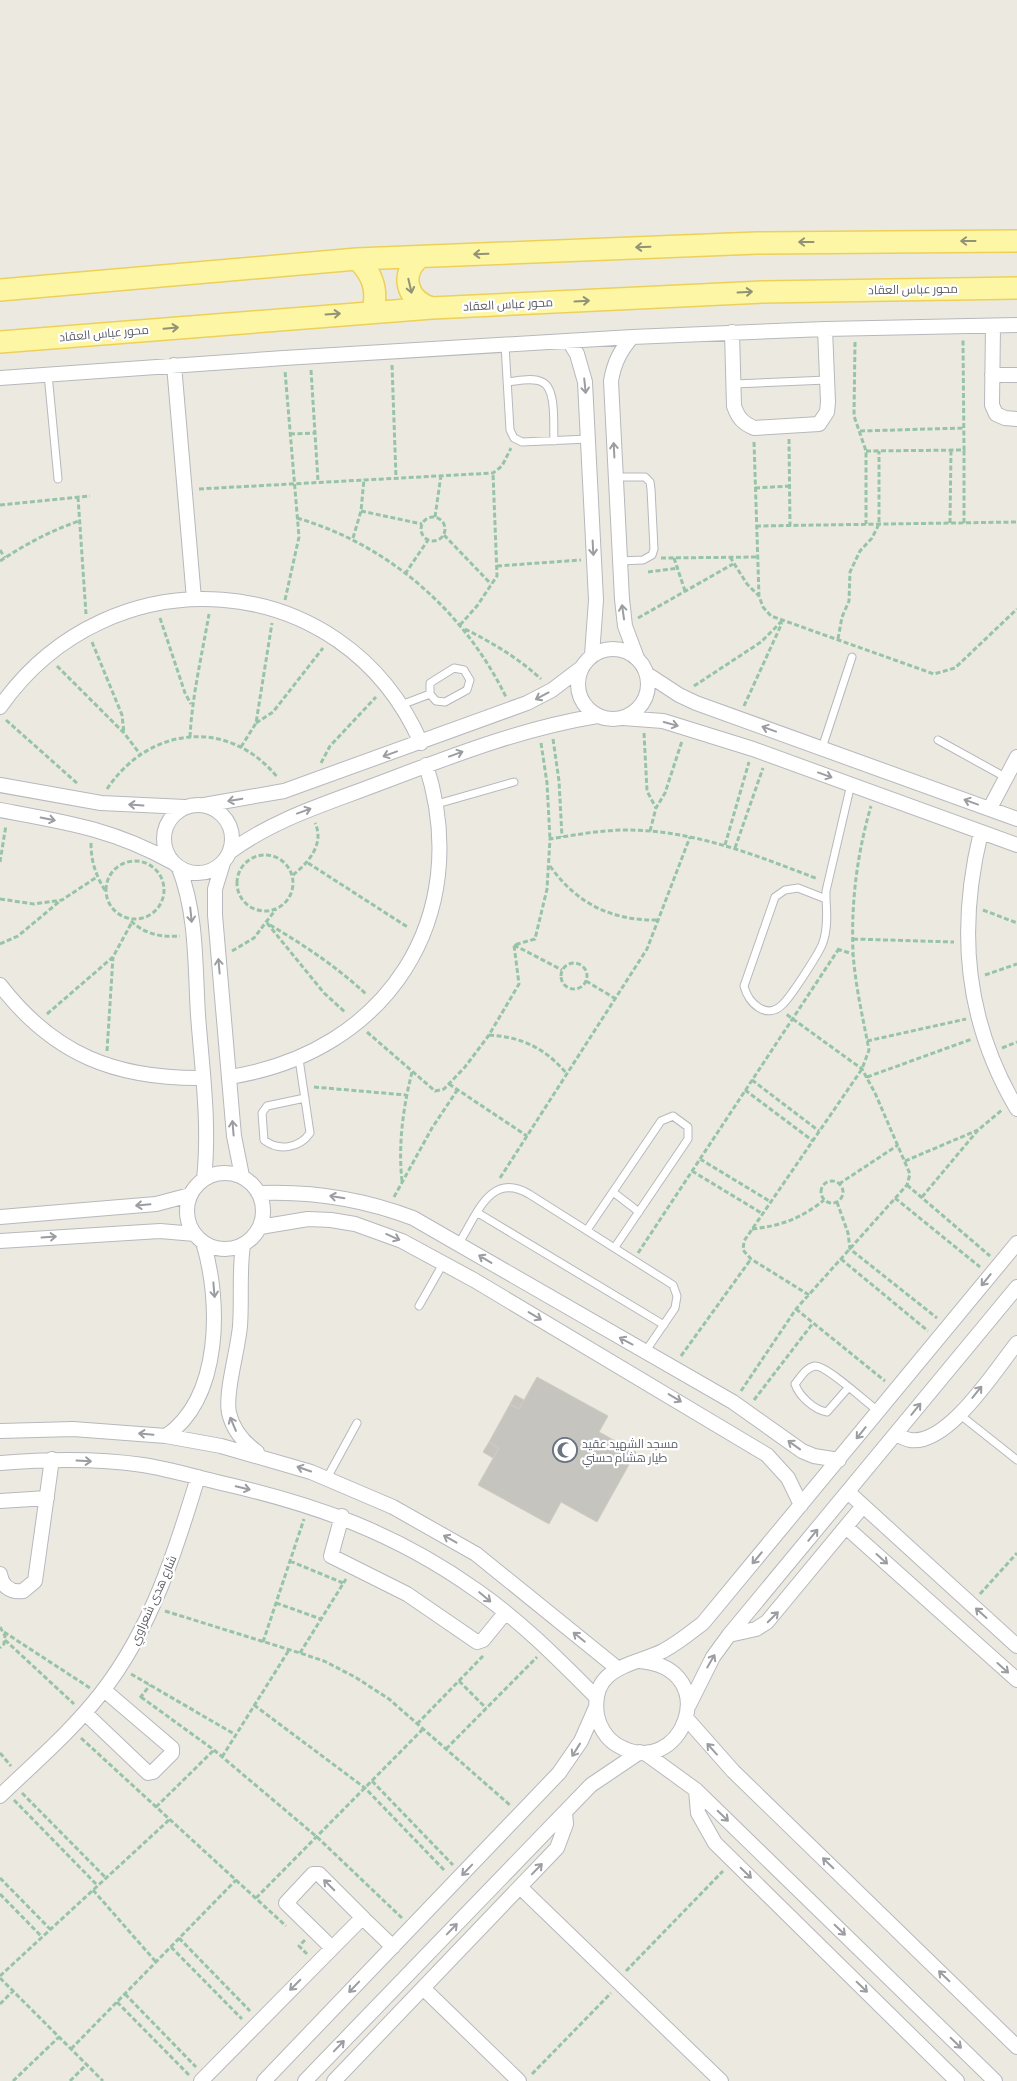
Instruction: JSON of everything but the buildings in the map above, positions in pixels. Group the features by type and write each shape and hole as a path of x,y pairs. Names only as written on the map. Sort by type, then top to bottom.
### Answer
{"main road":[{"path":"0,290 357,259 757,242 1017,241"},
{"path":"420,257 410,268 408,275 409,290 418,302 432,308"},
{"path":"357,259 373,281 375,301 373,311"},
{"name":"محور عباس العقاد","path":"0,342 373,311 763,292 1017,288"}],"street":[{"path":"0,378 311,356 632,337 855,328 1017,325"},
{"path":"993,326 992,404 996,414 1005,418 1017,419"},
{"path":"732,332 737,416 744,423 754,428 819,424 824,418 828,402 825,329"},
{"path":"632,337 621,350 610,380 625,626 637,658 647,674 679,695 1017,819"},
{"path":"569,341 577,354 585,382 596,618 592,655"},
{"path":"174,365 194,599"},
{"path":"992,375 1017,374"},
{"path":"0,707 27,672 46,655 86,628 131,609 155,603 211,599 254,604 278,611 332,637 352,652 386,686 401,705 421,743"},
{"path":"0,785 101,803 185,807 284,791 421,743 512,708 552,690 581,668 592,655 610,649 620,649 637,658"},
{"path":"581,668 577,678 577,690 587,710 597,716 614,720 630,715 642,704 648,690 647,674"},
{"path":"242,1176 234,1136 214,902 215,889 223,863 231,851 268,826 426,765 544,726 597,716"},
{"path":"623,718 643,719 687,728 753,749 1017,845"},
{"path":"990,808 1017,757"},
{"path":"229,1077 276,1068 326,1045 357,1024 377,1005 404,969 422,937 437,885 440,849 437,804 426,765"},
{"path":"204,805 220,811 230,825 232,834 231,851"},
{"path":"185,807 176,812 164,831 166,853 175,865 188,892 193,935 207,1138 204,1179"},
{"path":"0,810 94,828 130,840 175,865 197,874 206,872 223,863"},
{"path":"981,832 972,868 968,905 967,943 970,980 983,1035 1015,1105"},
{"path":"0,986 35,1024 65,1046 106,1066 138,1075 170,1079 203,1078"},
{"path":"0,1241 160,1231 199,1238 219,1249 235,1248 243,1245 256,1235 264,1210 260,1193 249,1180 242,1176 222,1172 204,1179 190,1195 187,1214 199,1238 209,1262 215,1303 208,1364 199,1398 186,1420 166,1436"},
{"path":"260,1193 308,1193 356,1200 413,1218 733,1402 802,1451 814,1456 839,1460"},
{"path":"0,1218 156,1204 190,1195"},
{"path":"260,1227 308,1220 355,1224 386,1233 444,1262 767,1455 788,1478 801,1506"},
{"path":"264,2081 412,1928 571,1758 581,1741 601,1686 618,1668 681,1640 703,1623 1017,1243"},
{"path":"243,1245 240,1273 240,1324 228,1394 229,1411 235,1430 241,1438 248,1446 267,1457"},
{"path":"305,2081 591,1785 643,1752 667,1746 676,1739 687,1719 689,1705 713,1657 729,1635 1017,1286"},
{"path":"896,1434 911,1440 930,1436 946,1428 960,1414 1017,1343"},
{"path":"0,1431 73,1429 166,1436 267,1457 327,1478 393,1507 476,1554 618,1668"},
{"path":"0,1463 52,1459 144,1465 280,1496 342,1516 443,1568 477,1590 546,1647 596,1702 598,1721 605,1734 616,1745 630,1751 643,1752 696,1790 995,2081"},
{"path":"0,1574 3,1584 12,1591 23,1592 35,1581 52,1459"},
{"name":"شارع هدى شعراوي","path":"6,1790 85,1713 132,1648 174,1557 198,1477"},
{"path":"848,1492 1017,1646"},
{"path":"0,1501 47,1498"},
{"path":"729,1635 749,1632 767,1622 863,1506"},
{"path":"342,1516 330,1554 407,1594 477,1642 483,1640 505,1613"},
{"path":"846,1527 1017,1680"},
{"path":"639,1660 653,1662 667,1668 678,1677 686,1690 689,1705"},
{"path":"85,1713 148,1773 153,1772 172,1752 172,1748 102,1692"},
{"path":"687,1719 722,1760 1017,2047"},
{"path":"696,1790 697,1807 702,1823 715,1842 957,2081"},
{"path":"334,2081 557,1848 566,1824 565,1812"},
{"path":"332,1948 286,1902 313,1874 319,1874 393,1947"},
{"path":"520,1887 721,2081"},
{"path":"200,2079 359,1921 364,1919"},
{"path":"423,1988 510,2078"}],"lane":[{"path":"505,345 510,430 514,438 522,442 588,439"},
{"path":"48,374 58,479"},
{"path":"507,382 536,380 544,382 550,387 554,440"},
{"path":"734,384 827,380"},
{"path":"616,477 645,477 650,482 654,549 648,558 620,562"},
{"path":"822,748 852,656"},
{"path":"454,668 464,670 470,680 467,690 445,702 436,701 430,694 430,683 454,668"},
{"path":"401,705 430,694"},
{"path":"938,740 1005,777"},
{"path":"437,804 514,782"},
{"path":"826,899 798,888 785,890 774,897 744,986 747,998 757,1008 770,1010 782,1005 822,944 826,922 828,882 850,784"},
{"path":"299,1059 305,1098 310,1133 305,1140 298,1144 279,1148 264,1140 262,1113 267,1106 305,1098"},
{"path":"587,1230 661,1121 673,1116 688,1127 688,1139 615,1248"},
{"path":"459,1243 490,1194 502,1186 516,1186 673,1285 677,1296 675,1308 646,1352"},
{"path":"614,1192 639,1212"},
{"path":"478,1212 664,1325"},
{"path":"419,1306 444,1262"},
{"path":"848,1388 827,1412 820,1411 803,1397 795,1384 806,1370 813,1366 821,1366 878,1412"},
{"path":"960,1414 1017,1460"},
{"path":"327,1478 357,1423"}],"path":[{"path":"962,326 964,523"},
{"path":"855,328 854,416 866,451 866,524"},
{"path":"391,352 396,477"},
{"path":"311,356 318,481"},
{"path":"241,747 256,723 278,611 299,537 284,358"},
{"path":"788,426 790,526"},
{"path":"754,428 759,596 762,607 771,616 934,674 943,674 955,668 1017,608"},
{"path":"860,431 963,428"},
{"path":"290,434 315,433"},
{"path":"185,490 318,481 493,473 502,466 514,438"},
{"path":"950,523 951,450"},
{"path":"866,451 964,450"},
{"path":"838,639 842,617 849,601 850,572 860,551 872,538 879,524 879,451"},
{"path":"462,627 496,576 493,473"},
{"path":"435,517 441,475"},
{"path":"352,538 361,511 364,479"},
{"path":"755,488 790,486"},
{"path":"0,505 90,496"},
{"path":"78,498 86,628 122,715 124,733"},
{"path":"361,511 422,524 435,517 440,519 445,526 444,535 437,541 428,540 422,533 422,524"},
{"path":"297,518 325,526 352,538 406,574 427,591 462,627 495,673 512,708"},
{"path":"0,561 28,542 53,530 79,521"},
{"path":"756,526 1017,522"},
{"path":"444,535 491,584"},
{"path":"406,574 428,540"},
{"path":"0,550 5,558"},
{"path":"648,558 758,557"},
{"path":"674,558 686,591"},
{"path":"730,558 747,584 759,596"},
{"path":"497,566 594,559"},
{"path":"625,626 733,564"},
{"path":"190,737 192,704 197,690 211,599"},
{"path":"155,603 185,693 192,704"},
{"path":"679,695 761,642 783,620"},
{"path":"738,718 783,620"},
{"path":"462,627 496,644 518,660 552,690"},
{"path":"256,723 273,712 332,637"},
{"path":"46,655 124,733 140,754"},
{"path":"321,763 330,746 386,686"},
{"path":"0,715 78,784"},
{"path":"643,719 647,791 656,808"},
{"path":"544,726 559,781 562,837"},
{"path":"514,945 535,939 547,889 550,866 550,840 544,726"},
{"path":"650,832 656,808 665,793 687,728"},
{"path":"101,803 116,776 140,754 172,740 190,737 224,740 241,747 268,765 278,777 284,791"},
{"path":"725,845 753,749"},
{"path":"735,848 768,754"},
{"path":"809,1295 750,1259 743,1250 744,1241 862,1069 869,1050 853,954 852,900 860,846 875,793"},
{"path":"293,875 308,863 317,846 317,827 309,810"},
{"path":"94,828 91,845 92,862 111,907 117,914 132,920 149,916 161,905 165,889 159,873 154,867 138,861 122,864 110,876 106,892"},
{"path":"550,840 626,830 690,837 735,848 828,882"},
{"path":"490,1194 643,957 690,837"},
{"path":"218,956 237,949 254,938 276,909 289,899 294,883 293,875 284,861 270,854 254,856 242,866 237,882 241,897 252,908 268,911 276,909"},
{"path":"308,863 422,937"},
{"path":"550,866 574,894 597,908 622,918 659,920"},
{"path":"0,944 18,936 62,900 97,877"},
{"path":"0,899 34,904 62,900"},
{"path":"968,905 1017,922"},
{"path":"125,917 139,929 156,936 193,935"},
{"path":"35,1024 113,957 132,922"},
{"path":"267,923 324,992 357,1024 435,1091 449,1084 489,1035 519,984 514,945"},
{"path":"267,923 304,945 348,977 377,1005"},
{"path":"853,938 967,943"},
{"path":"822,944 853,954"},
{"path":"514,945 562,970"},
{"path":"634,1259 838,950"},
{"path":"106,1066 113,957"},
{"path":"576,963 586,970 586,981 582,986 571,988 562,982 562,970 565,966 576,963"},
{"path":"970,980 1017,964"},
{"path":"586,981 616,999"},
{"path":"733,1402 796,1310 907,1185 910,1174 862,1069 777,1007"},
{"path":"867,1041 978,1016"},
{"path":"489,1035 507,1036 525,1041 541,1049 555,1060 567,1074"},
{"path":"866,1077 983,1035"},
{"path":"402,1182 399,1155 406,1095 412,1072"},
{"path":"752,1080 819,1131"},
{"path":"449,1084 527,1136"},
{"path":"303,1086 406,1095"},
{"path":"388,1209 432,1128 458,1089"},
{"path":"746,1090 812,1141"},
{"path":"905,1161 978,1130 1015,1105"},
{"path":"922,1197 978,1130"},
{"path":"839,1184 898,1145"},
{"path":"700,1159 771,1202"},
{"path":"692,1171 763,1214"},
{"path":"835,1182 839,1184 843,1194 837,1202 828,1203 824,1200 821,1192 826,1184 835,1182"},
{"path":"907,1185 1000,1264"},
{"path":"896,1198 990,1276"},
{"path":"752,1229 772,1227 791,1222 808,1213 824,1200"},
{"path":"837,1202 846,1225 850,1249 948,1327"},
{"path":"673,1367 750,1259"},
{"path":"841,1259 938,1339"},
{"path":"796,1310 896,1390"},
{"path":"746,1411 813,1323"},
{"path":"264,1642 308,1505"},
{"path":"971,1604 1017,1553"},
{"path":"290,1561 344,1583"},
{"path":"300,1653 354,1566"},
{"path":"276,1603 321,1619"},
{"path":"152,1608 324,1661 355,1677 389,1699 520,1814"},
{"path":"0,1627 4,1632 102,1692"},
{"path":"0,1648 5,1640 4,1632"},
{"path":"5,1640 85,1713"},
{"path":"446,1748 546,1647"},
{"path":"222,1757 289,1650"},
{"path":"417,1724 484,1654"},
{"path":"119,1667 236,1735"},
{"path":"459,1681 486,1708"},
{"path":"141,1697 214,1750 317,1837 412,1928"},
{"path":"254,1705 365,1788 459,1878"},
{"path":"71,1728 290,1930"},
{"path":"256,1898 423,1729"},
{"path":"156,1807 214,1750"},
{"path":"372,1782 459,1878"},
{"path":"6,1790 106,1878"},
{"path":"6,1790 98,1886"},
{"path":"103,2081 0,1977 170,1819"},
{"path":"525,2081 733,1861"},
{"path":"0,1878 50,1929"},
{"path":"71,2049 236,1880"},
{"path":"93,1890 156,1962"},
{"path":"0,1894 42,1937"},
{"path":"296,1936 303,1942"},
{"path":"179,1938 256,2025"},
{"path":"171,1946 256,2025"},
{"path":"0,2004 13,1991"},
{"path":"125,1994 200,2079"},
{"path":"117,2002 200,2079"},
{"path":"13,2081 59,2037"},
{"path":"70,2081 86,2065"}],"place":[{"name":"مسجد الشهيد عقيد طيار هشام حسني","path":"565,1450"}]}
